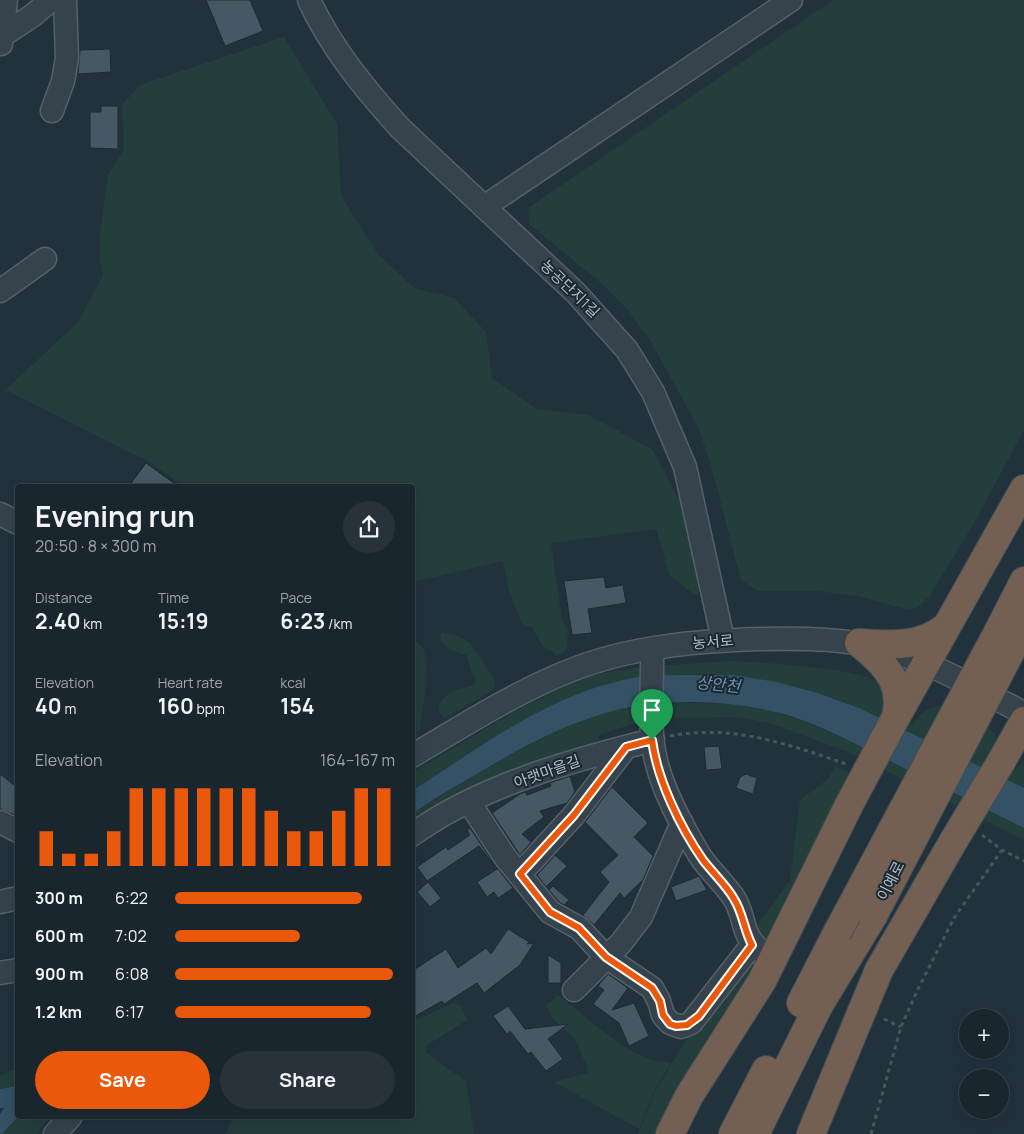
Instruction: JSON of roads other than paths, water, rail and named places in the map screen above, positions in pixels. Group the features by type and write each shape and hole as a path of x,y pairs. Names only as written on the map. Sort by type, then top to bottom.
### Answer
{"highway":[{"path":"670,1134 689,1096 762,981 850,803 924,664 1024,489"},
{"name":"이예로","path":"755,1134 819,1005 873,916 1012,633 1024,581"},
{"path":"858,643 911,644 936,635 946,627"},
{"path":"733,1134 837,933 1012,633"},
{"path":"858,643 881,663 896,685 899,704 896,717"},
{"path":"811,1134 879,970 1024,720"},
{"path":"1001,762 1012,751 1024,745"}],"street":[{"path":"1,42 6,0"},
{"path":"1,42 51,0"},
{"path":"52,111 63,81 66,58 65,0"},
{"name":"농공단지1길","path":"309,0 320,24 379,105 400,128 602,321 628,350 652,392 685,467 723,640"},
{"path":"484,207 791,0"},
{"path":"0,291 46,259"},
{"path":"0,514 15,522"},
{"name":"농서로","path":"415,754 518,695 591,662 652,657 723,640 801,638 858,643 894,652 924,664 1024,713"},
{"path":"469,802 482,824 550,912 579,928 606,957 652,988 660,1001 666,1020 670,1024 682,1027 691,1023 758,949 743,926 737,903 701,857 682,823 658,770 652,735 652,657"},
{"name":"아랫마을길","path":"415,834 434,820 469,802 559,766 626,747 652,735"},
{"path":"520,874 574,815 626,747"},
{"path":"0,822 15,830"},
{"path":"574,990 632,930 641,917 682,823"},
{"path":"0,902 15,899"},
{"path":"0,973 15,970"},
{"path":"55,1134 68,1119"}],"water":[{"name":"상안천","path":"734,675 777,682 818,693 859,708 1024,788 1024,828 855,744 799,719 750,707 684,702 619,709 583,720 508,756 437,797 415,812 415,789 520,722 578,694 608,684 644,676"},
{"path":"15,1086 16,1119 2,1134 0,1134 0,1114 4,1108 0,1108 0,1089"}]}
